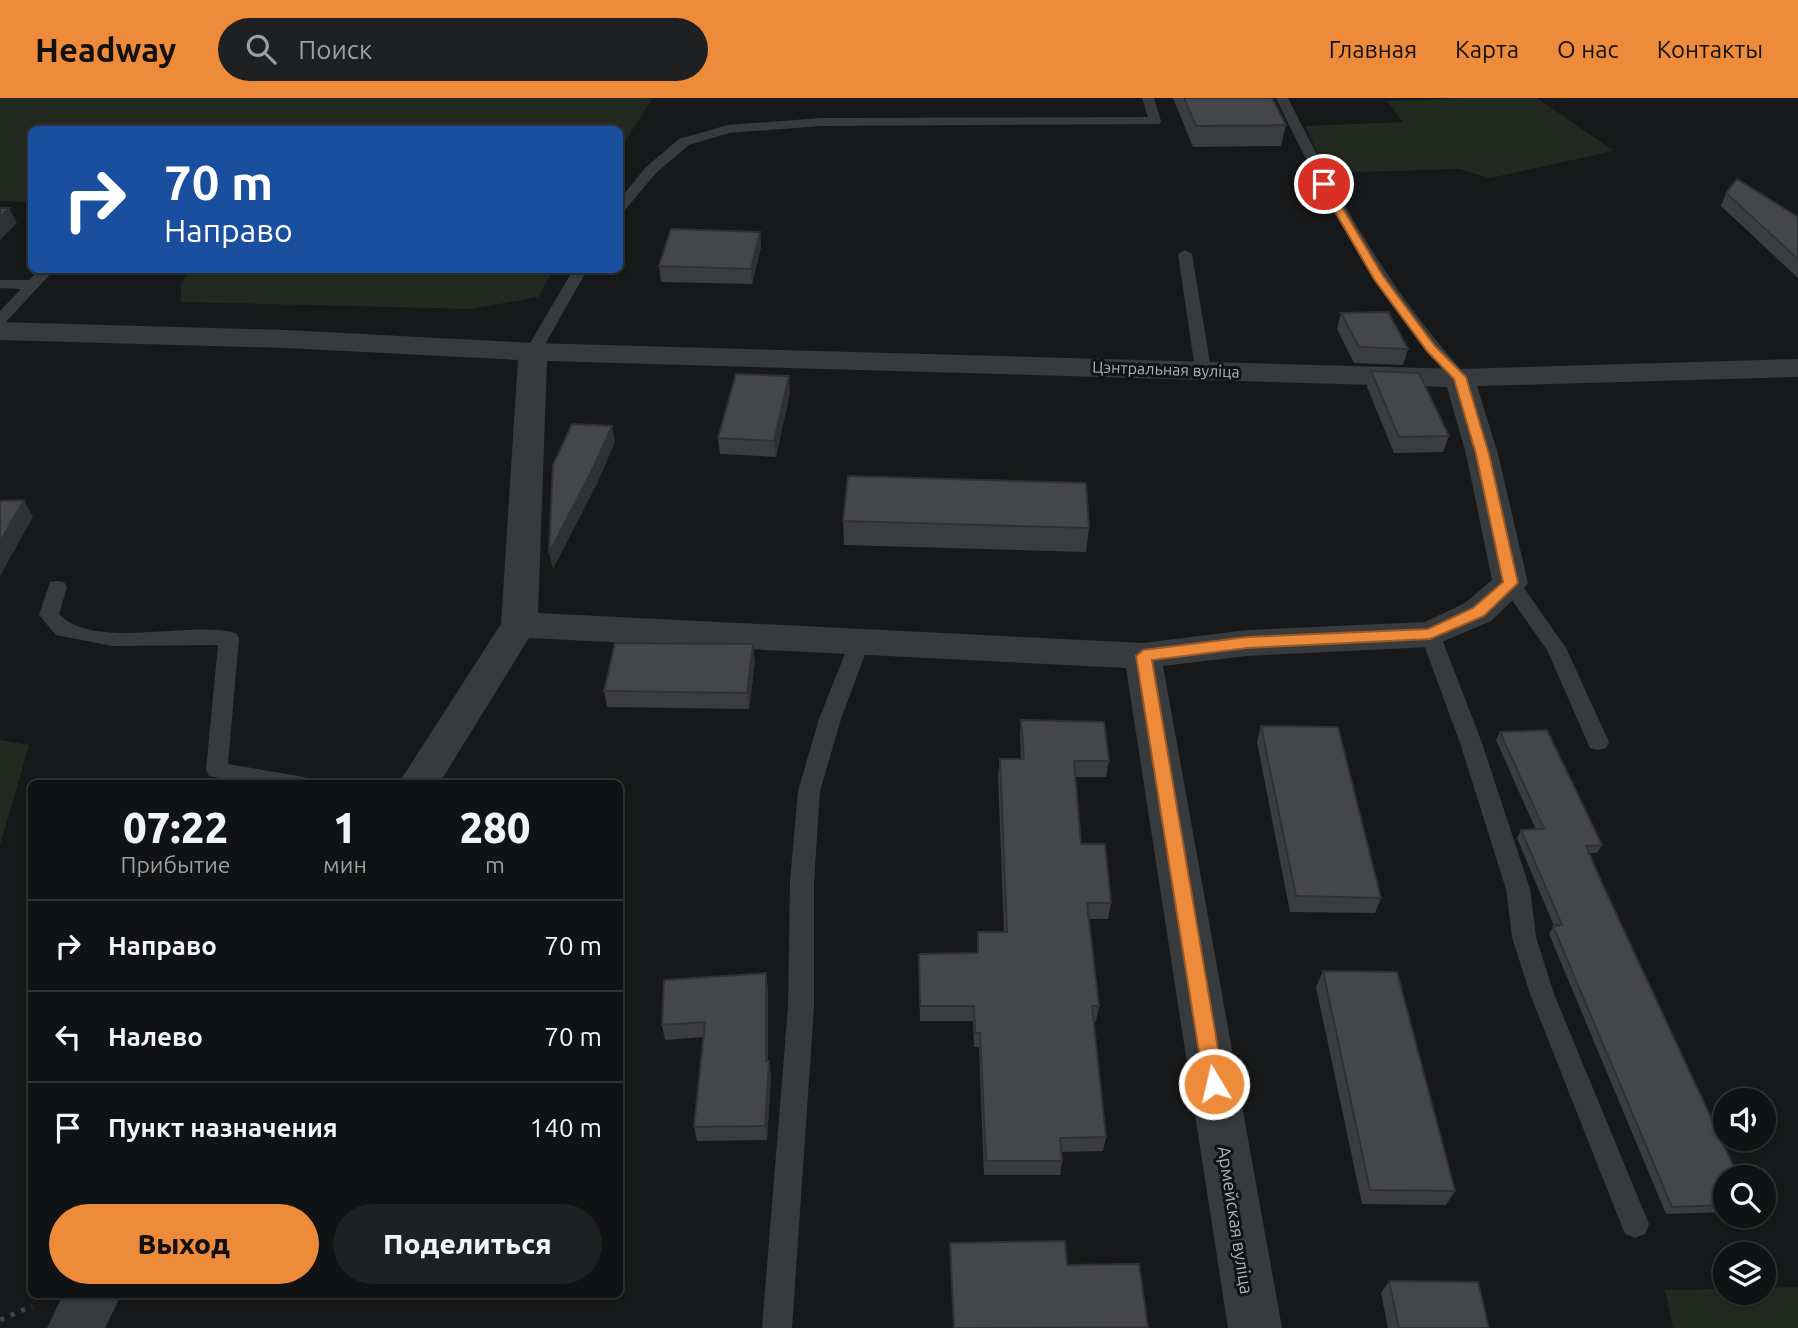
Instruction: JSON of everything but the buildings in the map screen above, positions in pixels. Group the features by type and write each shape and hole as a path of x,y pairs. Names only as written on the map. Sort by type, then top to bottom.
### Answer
{"street":[{"name":"Цэнтральная вуліца","path":"0,331 273,339 533,352 1460,377 1798,368"},
{"path":"421,780 519,625 533,352"},
{"path":"519,625 1143,656 1247,643 1430,634 1478,612 1510,583 1482,454 1460,377"},
{"name":"Армейская вуліца","path":"1143,656 1255,1328"},
{"path":"57,1315 88,1298"}],"lane":[{"path":"623,203 651,170 684,142 728,129 821,122 1155,121 1148,98"},
{"path":"1282,98 1324,184 1378,277 1431,348 1460,377"},
{"path":"1185,254 1203,369"},
{"path":"0,320 44,273"},
{"path":"533,352 578,273"},
{"path":"0,284 33,285"},
{"path":"1510,583 1556,648 1598,742"},
{"path":"58,587 49,615 63,630 112,639 229,638 217,770 276,780"},
{"path":"1430,634 1471,743 1518,889 1524,937 1542,994 1635,1224"},
{"path":"776,1328 801,1007 802,882 809,791 830,719 860,641"}],"path":[{"path":"0,1320 57,1315"}],"shaded area":[{"path":"0,98 653,98 623,144 623,126 28,126 28,202 0,201"},
{"path":"1537,98 1614,151 1490,178 1459,169 1327,173 1305,126 1403,122 1387,101"},
{"path":"187,273 551,273 538,297 472,309 181,302 181,283"},
{"path":"0,740 29,745 0,845"},
{"path":"1798,1287 1798,1328 1673,1328 1665,1290 1713,1289 1713,1305 1776,1305 1776,1288"}],"route":[{"path":"1214,1084 1143,656 1247,643 1430,634 1478,612 1510,583 1482,454 1460,377 1431,348 1378,277 1324,184"}]}
